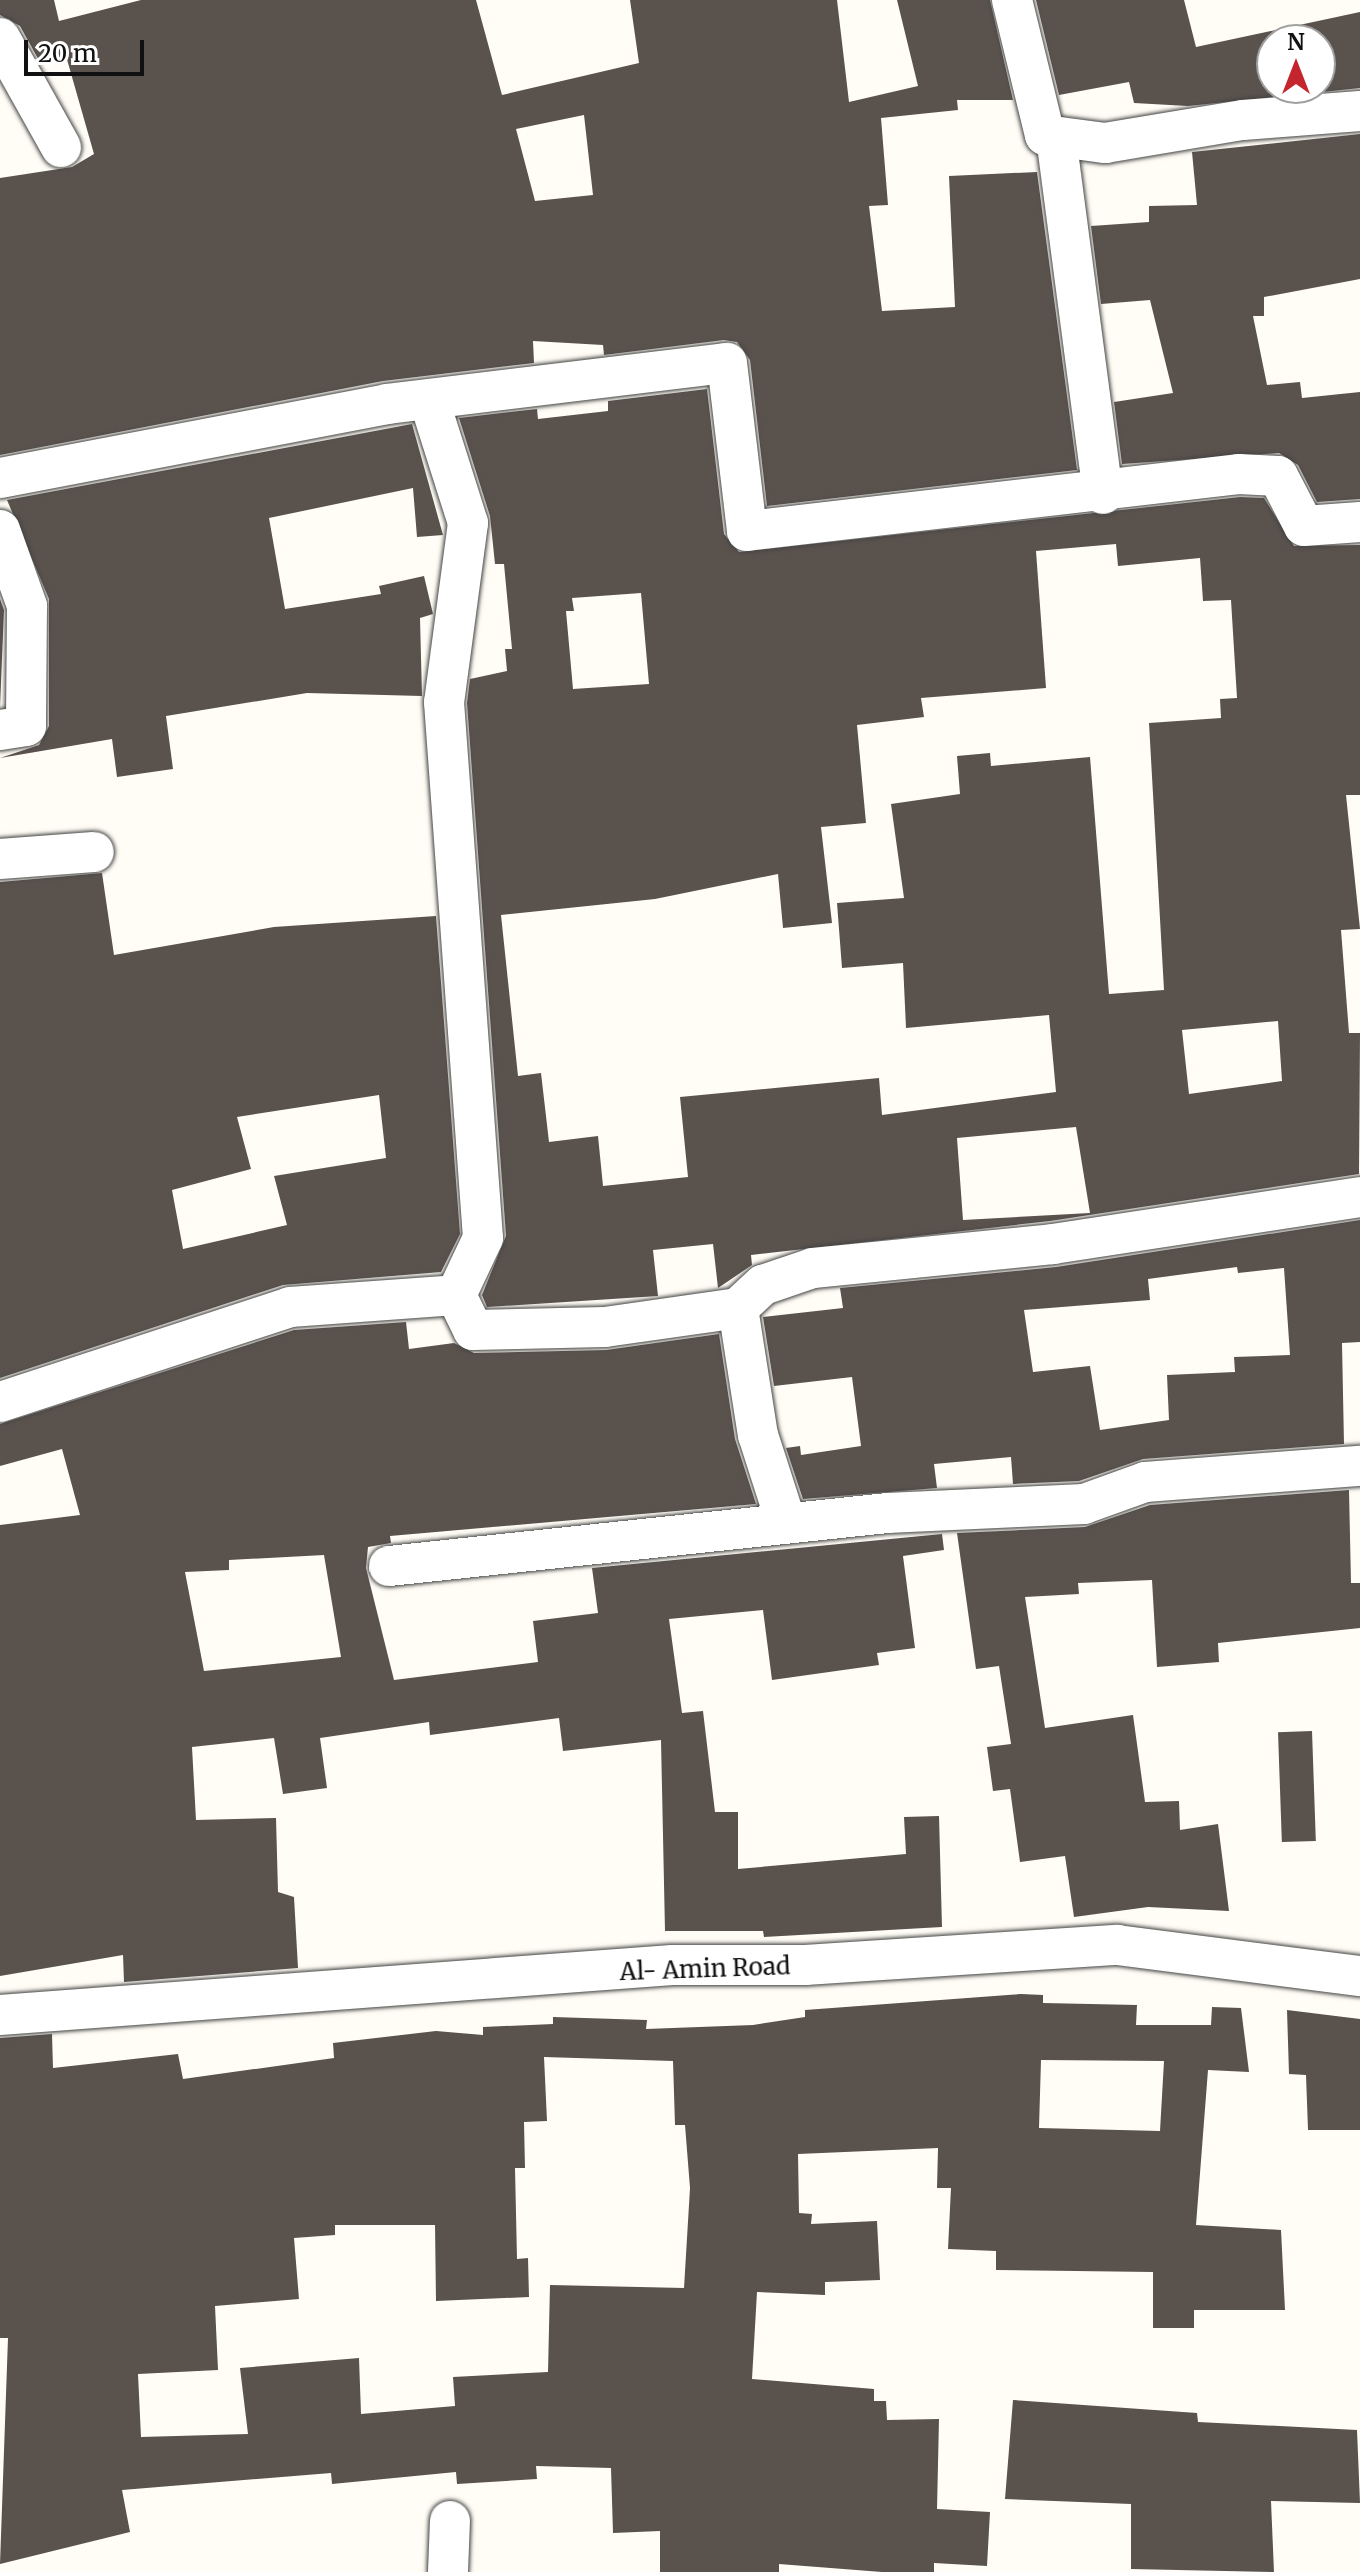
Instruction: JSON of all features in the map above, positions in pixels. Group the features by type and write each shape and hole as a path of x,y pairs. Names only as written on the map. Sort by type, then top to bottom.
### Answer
{"street":[{"path":"1012,0 1036,119 1045,135 1105,143 1243,120 1360,111"},
{"path":"0,38 61,147"},
{"path":"1056,137 1103,494"},
{"path":"0,478 429,400 727,363 747,531 1103,494 1239,474 1278,476 1304,526 1360,522"},
{"path":"429,400 468,523 444,702 483,1238 456,1295"},
{"path":"0,530 27,621 26,726 0,730"},
{"path":"0,859 94,852"},
{"path":"456,1295 473,1330 605,1327 738,1308 763,1285 813,1268 1053,1244 1360,1197"},
{"path":"0,1402 290,1307 456,1295"},
{"path":"738,1308 758,1435 786,1522"},
{"path":"389,1566 786,1522 1084,1504 1145,1482 1360,1466"},
{"name":"Al- Amin Road","path":"0,2015 672,1965 805,1965 1117,1945 1360,1976"},
{"path":"448,2572 450,2521"}],"building":[{"path":"0,0 54,0 59,21 141,0 476,0 502,95 639,63 630,0 837,0 849,102 918,86 897,0 990,0 1013,100 957,100 958,110 881,118 888,205 869,206 882,311 955,307 949,176 1037,172 1077,470 767,506 750,360 737,342 724,340 604,355 603,345 533,341 534,363 383,381 0,455 0,178 72,167 94,154 66,56 41,64 20,26 0,15","holes":["584,115 593,195 535,201 516,129"]},
{"path":"1036,0 1184,0 1196,47 1256,34 1256,99 1188,106 1134,103 1129,82 1059,95"},
{"path":"1360,12 1360,88 1336,91 1336,24 1304,24"},
{"path":"1360,134 1360,279 1264,297 1264,316 1253,316 1267,385 1300,382 1302,398 1360,392 1360,499 1317,502 1298,465 1279,453 1122,464 1114,402 1173,393 1150,300 1101,304 1091,226 1149,222 1149,206 1197,205 1192,152"},
{"path":"707,389 724,534 739,552 1240,497 1264,498 1294,546 1360,545 1360,795 1346,795 1360,929 1341,930 1349,1033 1360,1033 1359,1174 1050,1221 751,1255 752,1265 718,1288 713,1244 653,1250 658,1296 487,1307 482,1295 506,1236 467,703 470,679 507,671 505,649 512,649 504,564 495,564 490,516 459,418 537,409 538,419 608,411 608,401","holes":["1116,544 1118,566 1200,558 1203,601 1231,600 1237,698 1220,699 1221,718 1149,723 1164,990 1109,994 1090,757 991,766 990,753 957,756 960,794 891,804 904,898 837,903 842,968 903,963 906,1028 1049,1015 1056,1092 882,1115 879,1078 680,1097 688,1177 603,1186 598,1136 549,1142 541,1073 518,1076 501,915 655,899 778,874 783,928 832,923 821,827 866,823 857,725 924,717 921,698 1046,688 1036,551","641,593 649,684 573,689 566,611 574,611 572,598","1278,1021 1282,1081 1189,1094 1182,1030","1076,1127 1090,1213 963,1220 957,1138"]},
{"path":"412,424 443,535 417,537 413,488 269,518 285,609 381,594 379,586 424,576 433,614 420,618 422,696 307,693 166,716 173,769 117,777 112,739 0,758 39,745 49,726 49,599 7,500"},
{"path":"0,599 4,610 0,707"},
{"path":"102,873 114,955 274,927 436,916 460,1234 441,1272 283,1285 0,1378 0,882","holes":["379,1095 386,1158 274,1176 287,1225 183,1249 172,1190 251,1169 237,1117"]},
{"path":"1360,1220 1360,1342 1342,1343 1344,1444 1143,1459 1079,1481 1013,1484 1011,1457 934,1464 937,1488 803,1499 786,1448 800,1446 801,1455 861,1446 852,1377 774,1386 763,1317 843,1308 840,1288 1056,1267","holes":["1237,1267 1238,1273 1284,1268 1290,1355 1234,1357 1235,1372 1167,1375 1169,1420 1100,1430 1090,1366 1033,1372 1024,1310 1150,1300 1148,1279"]},
{"path":"406,1322 409,1349 454,1343 474,1353 606,1350 719,1334 735,1439 756,1504 390,1536 391,1543 368,1547 366,1568 394,1680 538,1662 533,1621 598,1613 592,1568 942,1534 944,1550 903,1556 915,1648 877,1653 879,1665 772,1680 763,1610 669,1619 682,1713 703,1711 715,1812 738,1812 738,1869 906,1854 904,1817 939,1816 942,1927 764,1937 763,1931 665,1931 661,1740 563,1751 559,1718 430,1735 429,1722 320,1738 327,1788 283,1794 274,1738 192,1747 196,1820 276,1818 278,1892 294,1897 298,1968 124,1982 123,1955 0,1976 0,1525 80,1515 62,1449 0,1466 0,1424 294,1330","holes":["324,1555 341,1657 204,1671 185,1572 229,1570 229,1560"]},
{"path":"1349,1490 1351,1583 1360,1583 1360,1628 1218,1643 1219,1662 1157,1667 1152,1580 1078,1583 1079,1594 1025,1597 1045,1728 1133,1715 1145,1802 1179,1801 1180,1830 1218,1824 1229,1911 1148,1907 1074,1917 1065,1856 1020,1862 1010,1789 993,1791 987,1747 1011,1744 999,1666 976,1669 957,1533 1085,1527 1150,1505"},
{"path":"1312,1731 1316,1841 1282,1842 1278,1732"},
{"path":"1021,1994 1043,1995 1043,2003 1137,2005 1136,2025 1211,2025 1212,2007 1241,2008 1249,2072 1208,2070 1196,2225 1281,2230 1285,2310 1194,2310 1194,2328 1153,2328 1153,2272 996,2270 996,2251 948,2249 951,2188 937,2188 938,2148 798,2154 799,2213 812,2214 811,2224 877,2221 880,2280 825,2282 825,2295 757,2292 752,2379 874,2389 874,2401 886,2401 887,2420 939,2419 937,2509 990,2512 987,2566 934,2563 934,2572 882,2572 779,2564 779,2572 660,2572 660,2531 613,2533 611,2468 536,2466 537,2479 457,2484 456,2472 332,2484 331,2473 122,2490 130,2532 0,2564 8,2338 0,2338 0,2038 52,2034 53,2068 178,2054 183,2079 334,2058 333,2043 436,2031 483,2035 483,2027 553,2024 553,2017 647,2020 646,2029 753,2025 805,2017 805,2010","holes":["544,2057 673,2061 675,2125 685,2125 690,2188 684,2288 550,2285 548,2372 453,2377 455,2406 361,2414 359,2358 240,2368 248,2434 141,2437 138,2374 218,2370 215,2306 299,2299 294,2238 335,2235 335,2225 435,2225 436,2301 529,2297 528,2258 517,2259 515,2168 525,2168 524,2122 547,2121","1041,2060 1164,2061 1160,2131 1039,2128"]},
{"path":"1287,2010 1360,2019 1360,2130 1308,2130 1306,2075 1289,2074"},
{"path":"1013,2400 1197,2413 1198,2422 1357,2430 1360,2503 1271,2501 1274,2572 1131,2569 1131,2504 1005,2499"}]}
